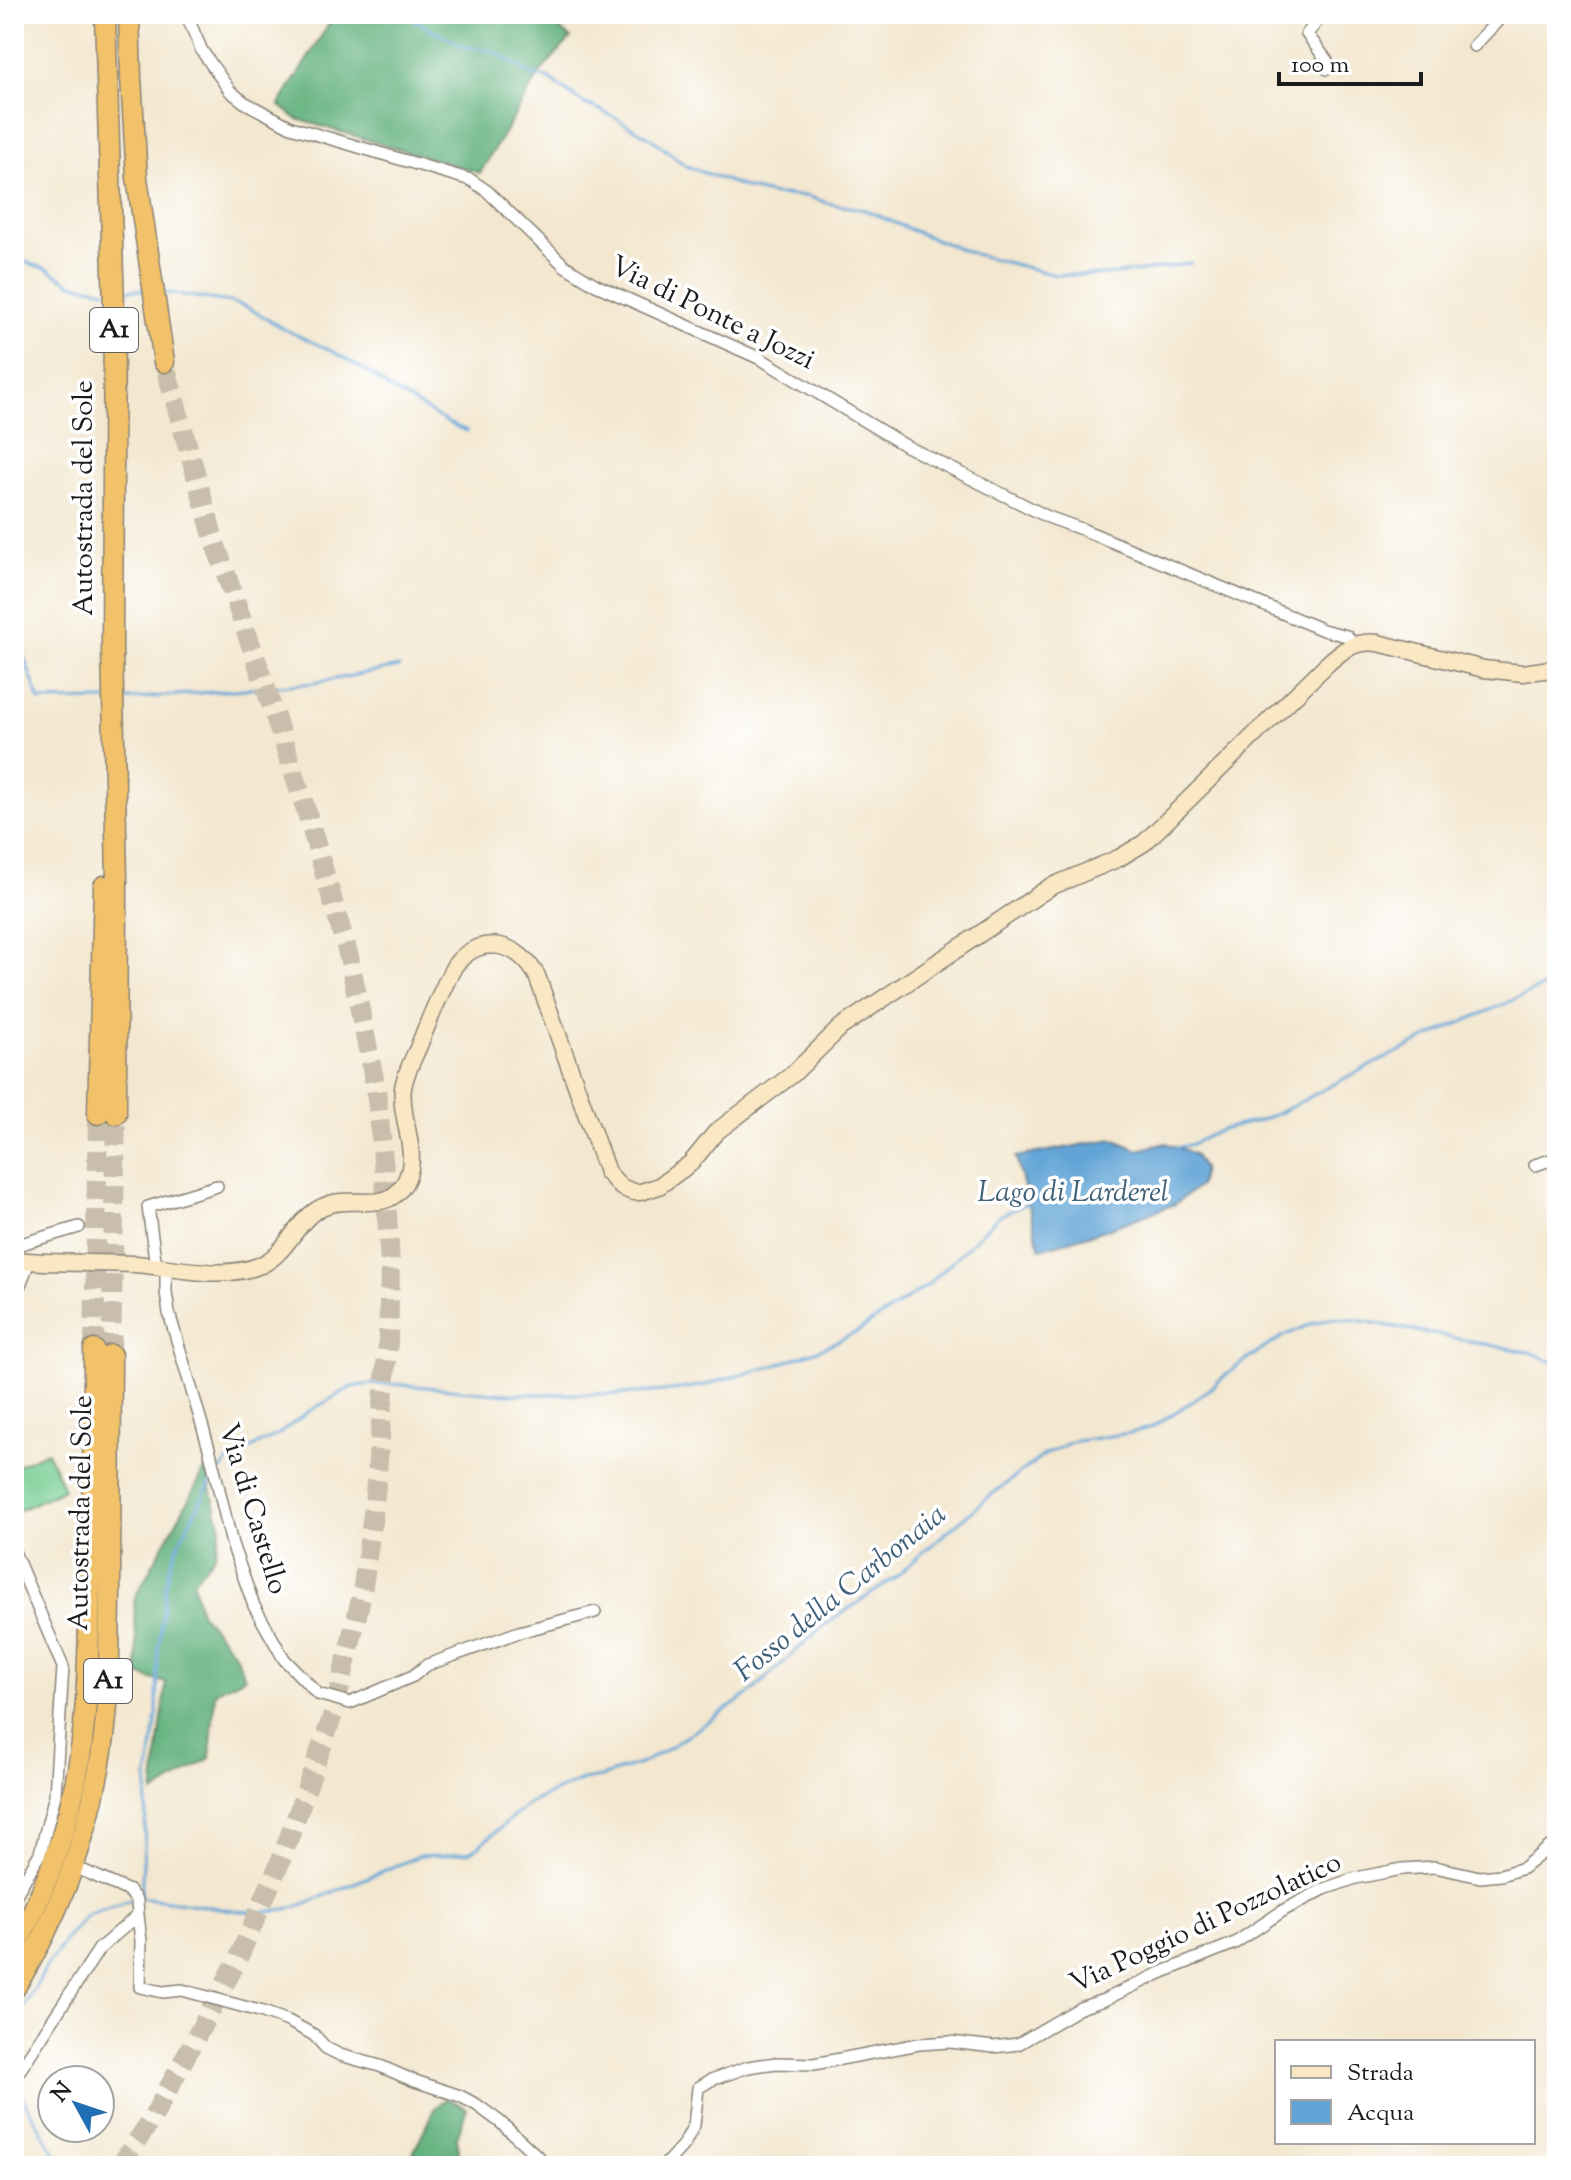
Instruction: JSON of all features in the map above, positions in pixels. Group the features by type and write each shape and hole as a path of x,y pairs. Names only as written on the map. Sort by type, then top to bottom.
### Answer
{"highway":[{"name":"Autostrada del Sole","path":"105,14 114,307 112,647 117,866 107,1114"},
{"name":"A1","path":"129,14 137,178 164,362"},
{"name":"Autostrada del Sole","path":"14,1949 29,1922 58,1847 74,1789 85,1712 95,1458 103,1352 108,1673 102,1752 88,1817 63,1892 31,1962 14,1989"}],"main road":[{"path":"22,1261 223,1271 253,1267 277,1255 308,1216 320,1207 343,1201 374,1203 388,1199 407,1177 411,1162 403,1100 405,1077 455,965 468,952 485,945 515,951 537,976 602,1162 621,1187 633,1192 648,1191 691,1163 716,1132 793,1074 841,1027 1050,887 1119,858 1144,843 1325,666 1353,644 1378,643 1484,669 1532,673 1557,668"}],"street":[{"name":"Via di Ponte a Jozzi","path":"186,14 202,51 230,91 291,127 471,180 487,191 565,266 596,285 761,359 906,446 1048,517 1323,630 1347,636 1353,644"},
{"path":"1323,14 1307,34 1327,61 1327,69"},
{"path":"1474,46 1504,14"},
{"path":"1535,1165 1557,1158"},
{"name":"Via di Castello","path":"217,1186 148,1207 169,1313 210,1452 232,1544 254,1606 284,1659 318,1694 350,1703 413,1676 427,1665 534,1627 595,1612"},
{"path":"14,1246 79,1227"},
{"path":"14,1300 22,1261"},
{"path":"14,1552 63,1667 55,1795 40,1853 14,1898"},
{"name":"Via Poggio di Pozzolatico","path":"664,2166 684,2144 694,2125 698,2088 711,2080 748,2067 776,2063 814,2064 919,2044 950,2042 994,2047 1018,2044 1080,2008 1235,1943 1284,1910 1324,1889 1356,1878 1402,1869 1435,1867 1480,1877 1501,1875 1523,1868 1557,1841"},
{"path":"84,1871 129,1891 137,1901 141,1941 140,1987 163,1992 182,1990 263,2012 314,2035 326,2048 340,2055 380,2066 460,2096 500,2122 548,2166"},
{"path":"14,2079 99,1949 138,1915"}],"green space":[{"path":"335,14 540,14 571,38 542,70 480,173 297,119 279,105"},
{"path":"47,1452 64,1489 14,1513 14,1467"},
{"path":"206,1468 221,1528 215,1554 193,1582 200,1612 235,1654 245,1677 215,1692 210,1758 153,1794 166,1683 138,1675 134,1599"},
{"path":"446,2098 467,2108 457,2137 461,2166 407,2166 434,2109"}],"water":[{"name":"Lago di Larderel","path":"1113,1139 1138,1150 1166,1143 1194,1154 1203,1169 1199,1186 1175,1204 1099,1232 1040,1249 1016,1157"}],"waterway":[{"path":"406,14 466,47 493,51 533,75 548,78 585,104 651,138 686,166 749,189 774,195 807,196 865,210 974,254 1056,275 1105,275 1191,263"},
{"path":"14,259 48,269 72,284 106,290"},
{"path":"122,290 146,290"},
{"path":"161,292 247,307 284,329 332,351 387,387 467,431"},
{"path":"14,630 40,701 106,700"},
{"path":"121,700 313,683 399,667"},
{"path":"1173,1149 1287,1109 1433,1035 1557,981"},
{"path":"220,1471 231,1458 279,1434 308,1412 352,1387 391,1384 508,1394 621,1394 701,1386 773,1366 857,1332 928,1285 999,1216 1028,1203"},
{"name":"Fosso della Carbonaia","path":"140,1897 268,1912 297,1907 419,1856 468,1852 529,1803 582,1780 642,1763 748,1695 823,1626 895,1578 991,1495 1044,1455 1071,1442 1152,1427 1202,1395 1266,1347 1311,1324 1332,1318 1363,1321 1533,1353 1557,1364"},
{"path":"141,1896 148,1779 157,1714 158,1652 166,1586 180,1540 212,1480"},
{"name":"Fosso della Carbonaia","path":"14,2022 46,1967 87,1915 130,1900"},
{"path":"17,2084 62,2166"}],"tunnel":[{"path":"120,2166 153,2117 237,1961 281,1860 334,1712 362,1594 374,1507 388,1342 390,1265 376,1088 349,957 307,813 215,543 164,362"},
{"path":"94,1350 98,1114"},
{"path":"111,1355 116,1114"}]}
